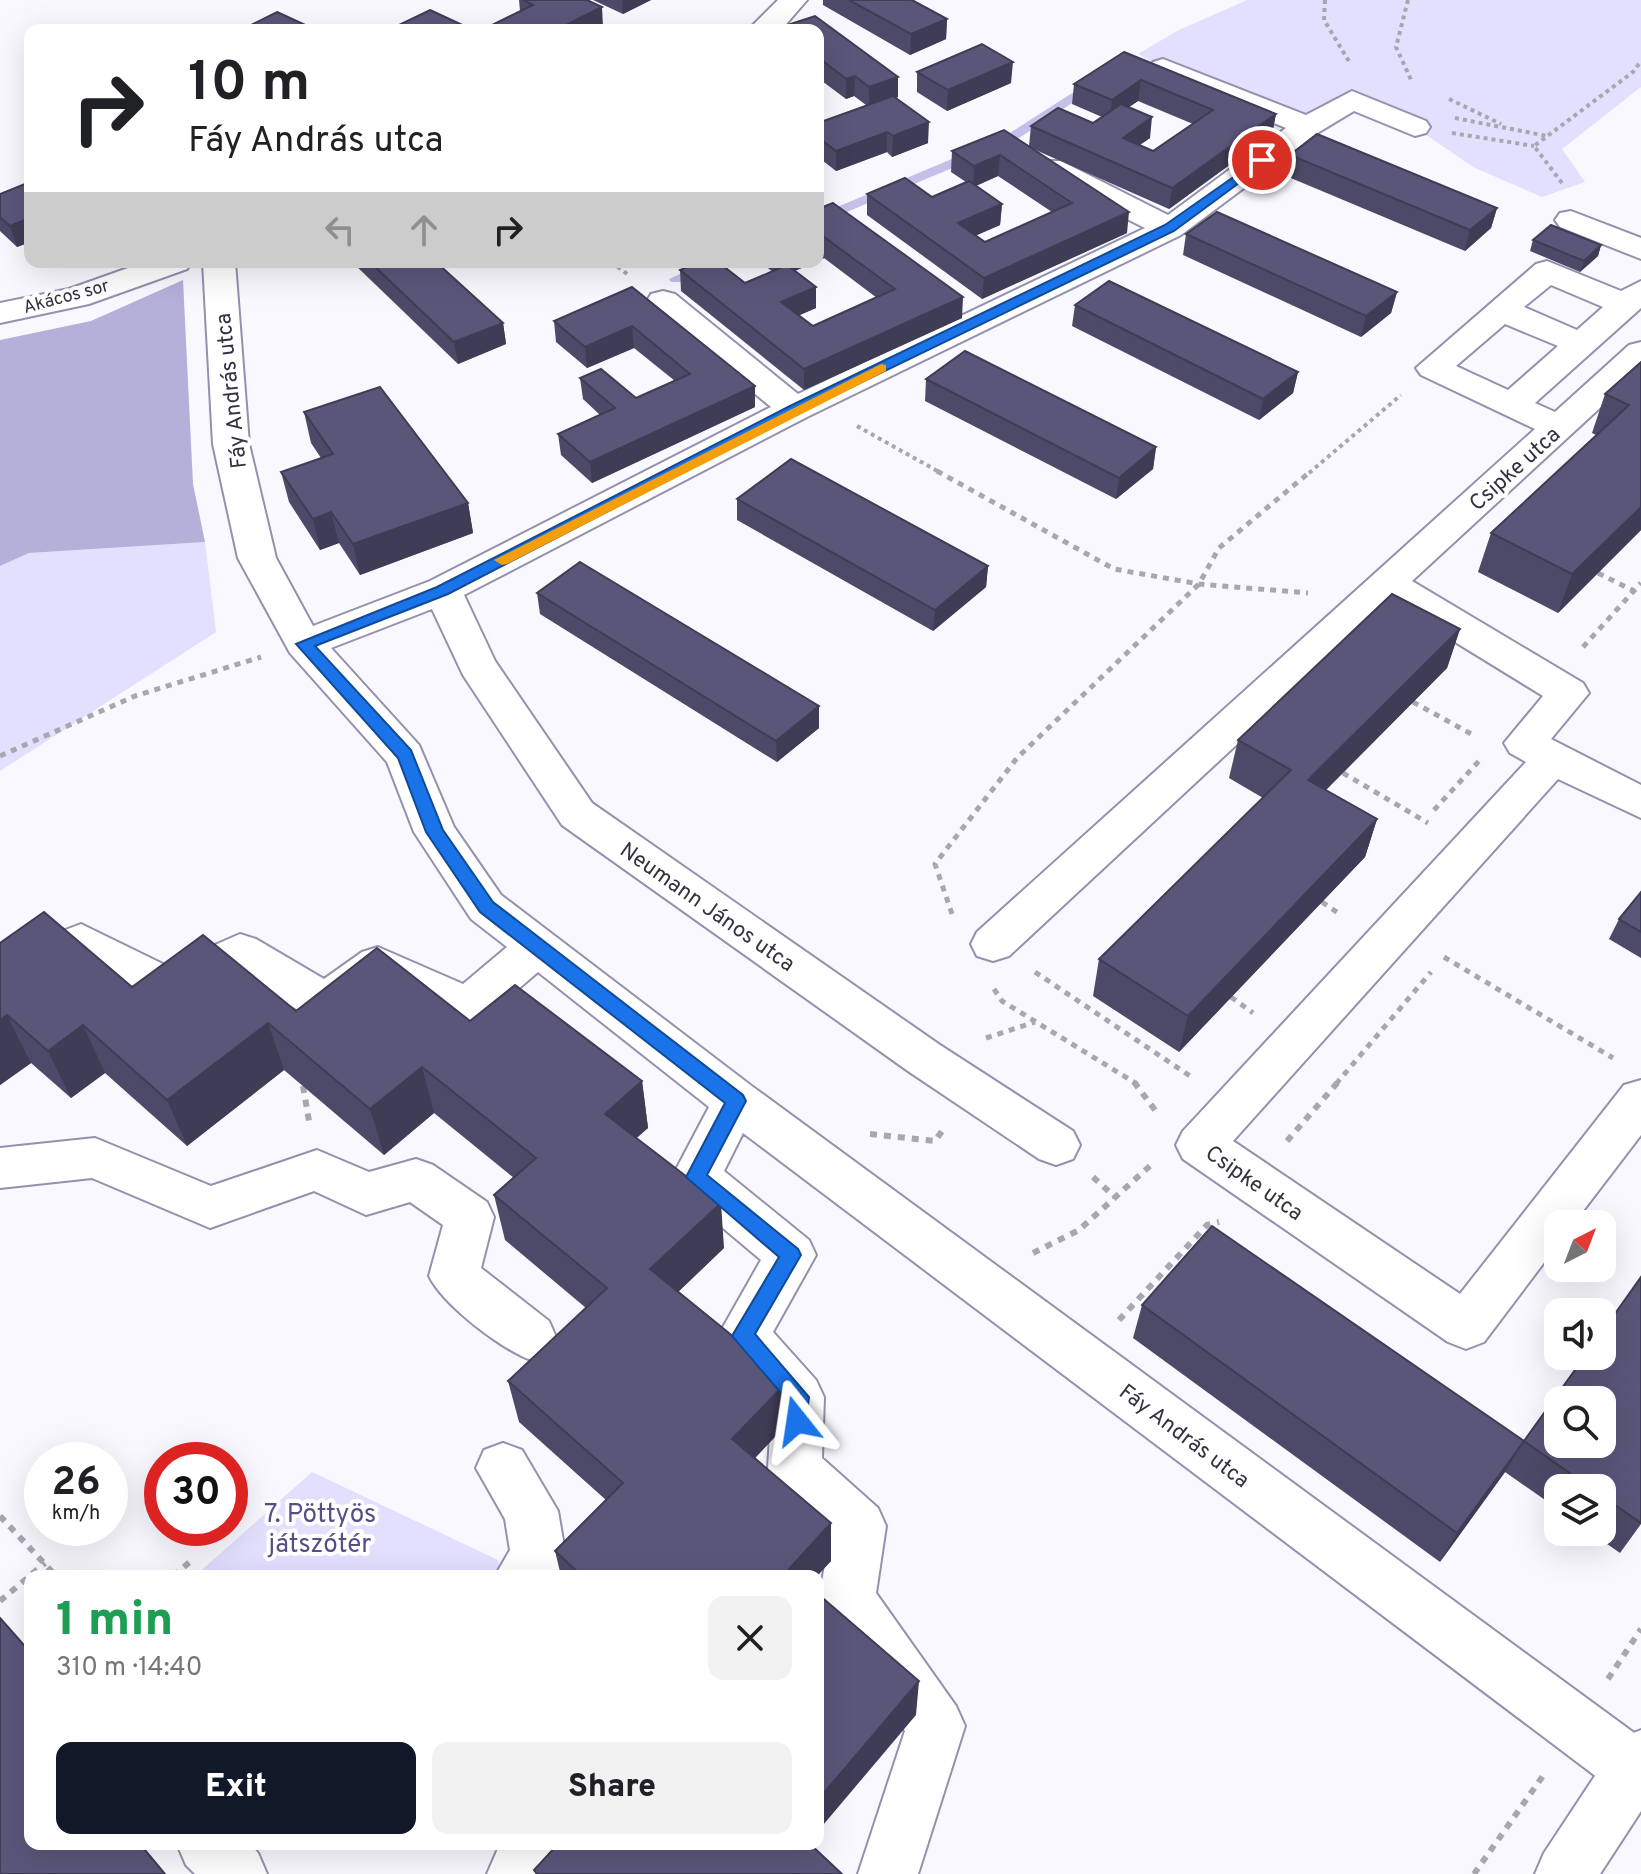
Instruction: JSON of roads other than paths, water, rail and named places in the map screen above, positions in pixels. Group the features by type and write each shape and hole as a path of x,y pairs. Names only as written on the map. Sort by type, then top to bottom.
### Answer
{"street":[{"path":"771,24 793,0"},
{"path":"1351,63 1352,100"},
{"path":"1163,68 1308,126"},
{"path":"304,644 443,590 795,409 972,311 1170,228 1308,126 1352,100"},
{"path":"1352,100 1415,127"},
{"path":"1021,154 1170,228"},
{"path":"1569,205 1641,249"},
{"name":"Akácos sor","path":"0,313 77,297 159,268"},
{"name":"Fáy András utca","path":"219,268 231,444 257,558 304,644 405,755 435,832 486,907 736,1101 1638,1764"},
{"path":"1559,427 1433,368 1547,271 1633,298"},
{"path":"1512,405 1633,298"},
{"path":"663,301 795,409"},
{"path":"1502,310 1581,344"},
{"name":"Csipke utca","path":"993,944 1641,352"},
{"name":"Neumann János utca","path":"443,590 477,665 577,814 972,1090 1056,1145"},
{"path":"1378,592 1569,693 1524,743 1641,803"},
{"name":"Csipke utca","path":"1553,758 1200,1145 1466,1326 1641,1099"},
{"path":"0,973 6,975 81,941 166,986 240,951 325,1002 378,964 467,1006 537,948"},
{"path":"736,1101 696,1177 791,1255 743,1336 798,1397 795,1468 859,1526 847,1599 936,1726 888,1874"},
{"path":"0,1168 95,1158 210,1207 317,1170 366,1194 416,1180 470,1217 454,1276 531,1337"},
{"path":"503,1468 531,1511 539,1558 528,1570"},
{"path":"1565,1874 1638,1764"},
{"path":"213,1850 237,1874"},
{"path":"517,1874 528,1850"}],"waterway":[{"path":"824,217 1006,141 1091,85"},
{"path":"676,279 703,268"}],"park label":[{"name":"7. Pöttyös játszótér","path":"320,1528"}]}
